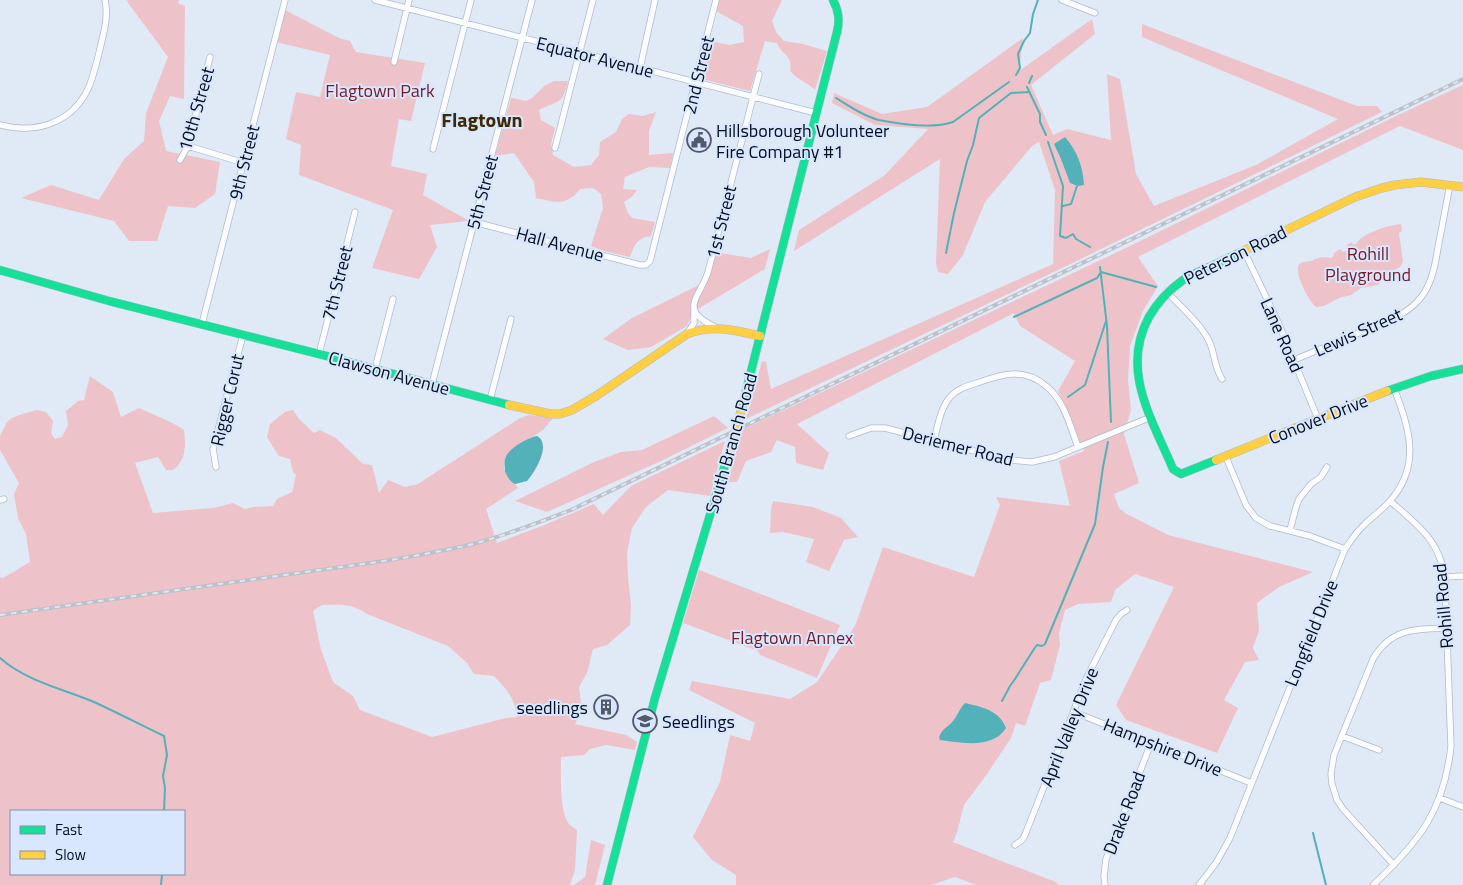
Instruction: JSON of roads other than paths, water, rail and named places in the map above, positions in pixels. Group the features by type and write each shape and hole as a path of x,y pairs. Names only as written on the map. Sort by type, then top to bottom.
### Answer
{"street":[{"path":"0,125 21,129 43,126 59,120 76,106 88,90 92,78 106,24 107,6 105,0"},
{"name":"9th Street","path":"202,324 286,0"},
{"name":"Equator Avenue","path":"375,0 816,113"},
{"path":"394,62 409,0"},
{"path":"433,149 464,24 472,0"},
{"name":"5th Street","path":"432,384 532,0"},
{"path":"555,148 593,0"},
{"path":"640,68 655,0"},
{"name":"2nd Street","path":"646,264 650,261 716,0"},
{"name":"South Branch Road","path":"607,885 655,698 741,411 839,22 838,8 833,0"},
{"path":"1062,0 1095,14"},
{"name":"10th Street","path":"180,160 188,146 210,57"},
{"name":"1st Street","path":"687,334 694,323 694,300 708,272 759,74"},
{"path":"188,146 244,163"},
{"name":"Peterson Road","path":"1176,472 1173,469 1151,416 1137,370 1138,343 1145,324 1154,307 1167,292 1184,279 1374,189 1417,182 1463,188"},
{"name":"Lewis Street","path":"1294,360 1400,315 1420,298 1426,291 1433,276 1450,185"},
{"name":"7th Street","path":"319,354 355,212"},
{"name":"Hall Avenue","path":"474,222 640,265 646,264"},
{"name":"Lane Road","path":"1244,251 1278,322 1318,419"},
{"name":"Clawson Avenue","path":"0,270 110,301 375,368 540,413 560,414 572,410 687,334 701,328 715,327 760,336"},
{"path":"1167,292 1206,335 1213,351 1217,370 1222,379"},
{"path":"375,368 393,299"},
{"path":"694,311 705,322 715,327"},
{"path":"490,400 511,319"},
{"name":"Rigger Corut","path":"216,466 213,449 243,335"},
{"name":"Conover Drive","path":"1176,472 1186,473 1394,388 1431,376 1463,369"},
{"path":"934,440 945,404 957,391 996,376 1016,373 1032,377 1047,386 1054,393 1062,406 1078,447"},
{"name":"Longfield Drive","path":"1200,884 1216,863 1226,844 1345,549 1362,526 1390,501 1406,473 1410,449 1408,426 1394,388"},
{"name":"Deriemer Road","path":"849,436 861,430 878,427 1021,462 1043,460 1151,416"},
{"path":"1226,457 1246,505 1250,512 1262,523 1310,536 1345,549"},
{"path":"1290,530 1299,499 1311,484 1321,477 1327,467"},
{"name":"Rohill Road","path":"1373,885 1412,847 1421,834 1440,798 1450,758 1451,735 1445,577 1432,541 1416,523 1390,501"},
{"path":"1445,577 1463,576"},
{"name":"April Valley Drive","path":"1015,845 1025,835 1087,677 1116,620 1127,610"},
{"path":"1394,865 1337,800 1332,784 1334,755 1372,658 1382,645 1404,631 1447,628"},
{"name":"Hampshire Drive","path":"1074,712 1252,782"},
{"path":"1342,736 1379,750"},
{"name":"Drake Road","path":"1105,885 1106,859 1151,743"},
{"path":"1440,798 1463,807"}],"water":[{"path":"1065,137 1079,159 1084,185 1078,186 1070,183 1054,144"},
{"path":"537,436 543,445 538,465 527,481 515,484 509,479 505,471 507,455 518,444"},
{"path":"965,703 994,713 1006,728 1000,735 985,742 967,743 940,740 939,737 942,731 953,721"}],"waterway":[{"path":"1016,75 1020,68 1018,54 1030,33 1033,14 1038,0"},
{"path":"1029,83 1032,76"},
{"path":"836,98 862,113 879,120 906,124 936,125 953,122 1009,82"},
{"path":"1027,87 1040,114 1040,122 1046,135"},
{"path":"946,253 954,213 979,118 1011,93 1029,92"},
{"path":"1048,142 1063,186 1060,236 1066,238 1073,234 1076,239 1090,247"},
{"path":"1063,206 1071,204 1077,186"},
{"path":"1100,267 1107,326 1111,422"},
{"path":"1014,317 1097,278 1101,272 1156,287"},
{"path":"1068,397 1085,385 1106,321"},
{"path":"1002,701 1037,645 1042,646 1045,644 1095,524 1108,442"},
{"path":"0,658 33,679 94,702 164,736 167,755 163,776 165,788 164,810"},
{"path":"1313,833 1326,885"},
{"path":"161,885 162,875"}],"railway":[{"path":"0,615 391,560 445,550 501,536 571,510 1463,79"}],"place":[{"name":"Hillsborough Volunteer Fire Company #1","path":"699,140"},
{"name":"seedlings","path":"606,707"},
{"name":"Seedlings","path":"645,721"}],"district":[{"name":"Flagtown","path":"482,119"}],"park label":[{"name":"Flagtown Park","path":"380,90"},
{"name":"Rohill Playground","path":"1368,263"},
{"name":"Flagtown Annex","path":"792,637"}]}
